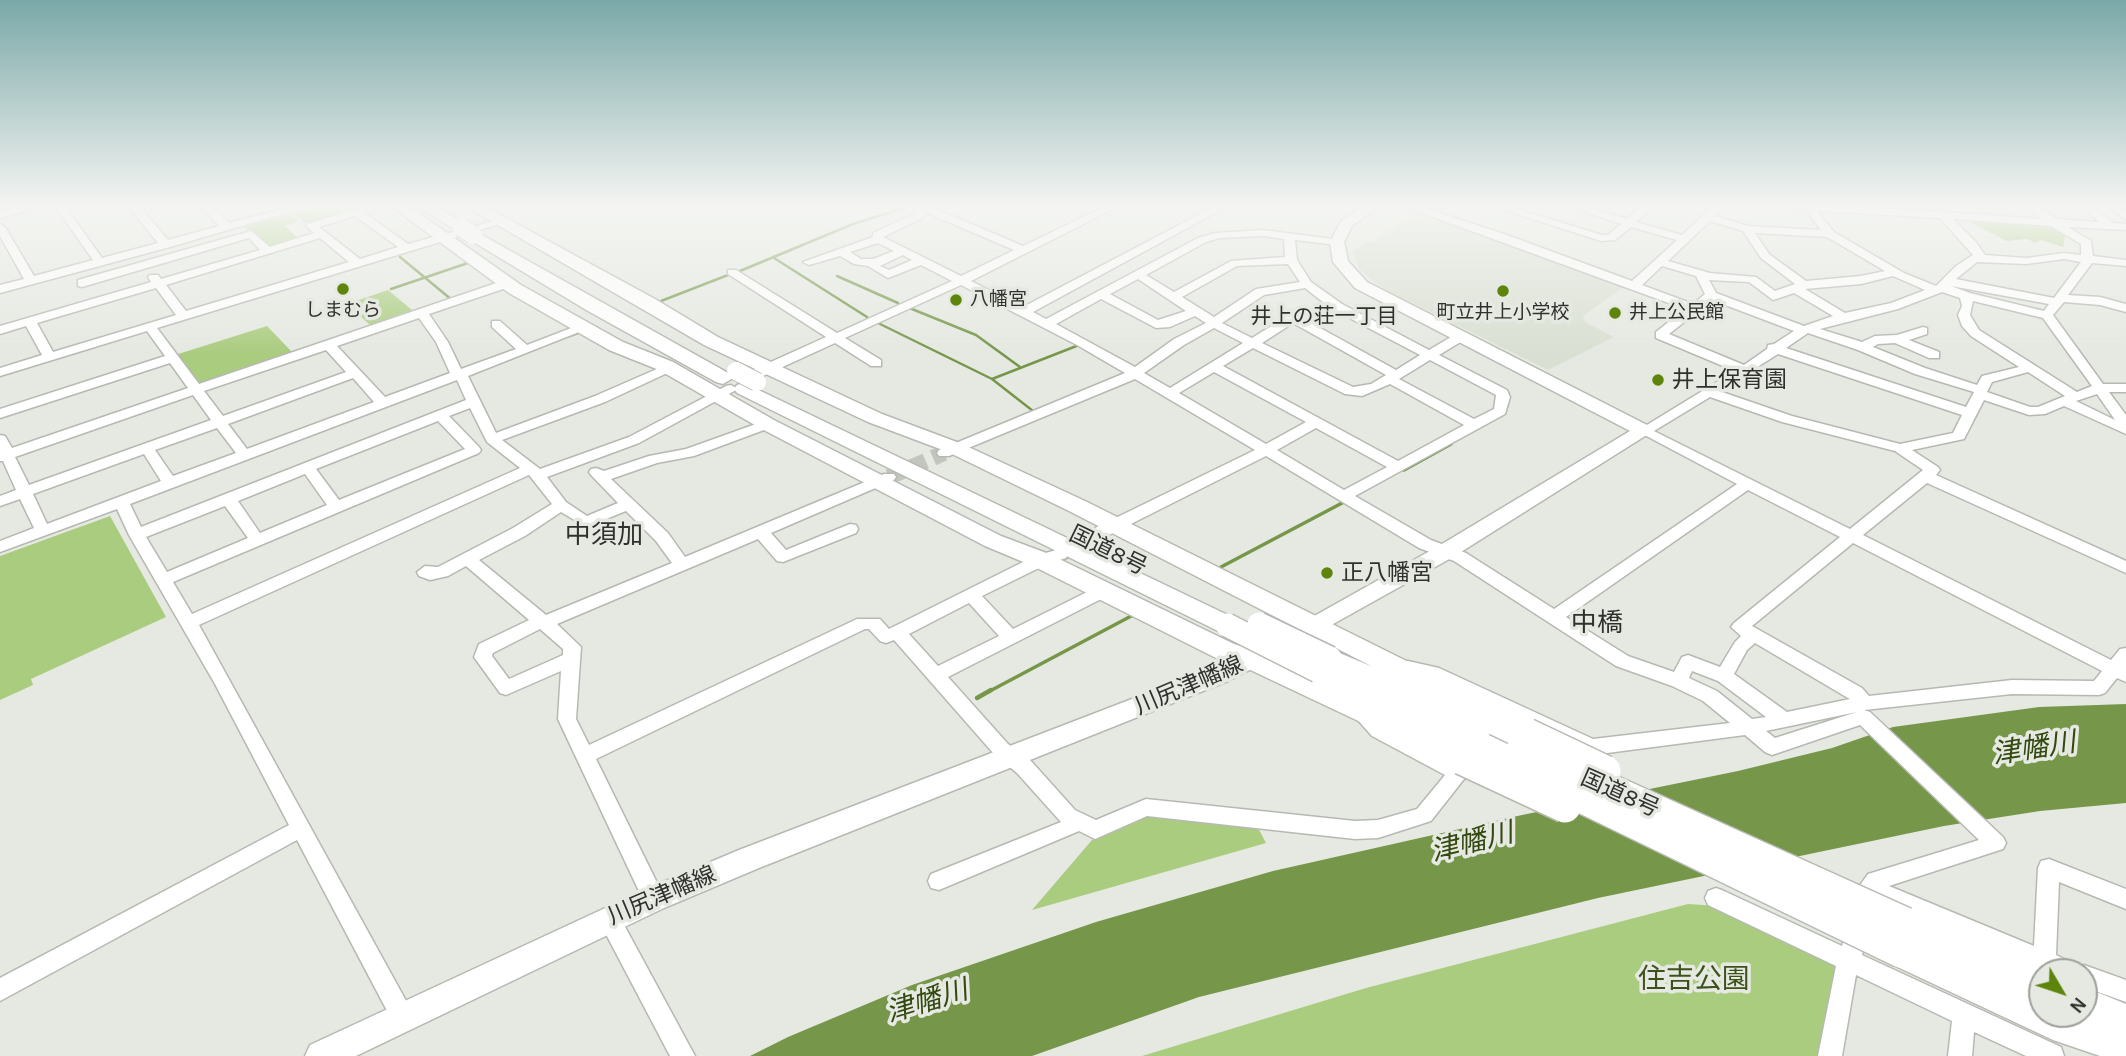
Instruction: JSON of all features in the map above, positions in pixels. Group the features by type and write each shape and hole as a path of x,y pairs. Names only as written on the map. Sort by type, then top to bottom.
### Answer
{"highway":[{"path":"469,255 508,283 616,346 668,367 742,381 901,430 950,451 1315,628 1524,742"},
{"path":"496,255 668,367"},
{"name":"国道8号","path":"519,255 594,307 742,381 819,412 1324,664 1524,742 1773,876 1903,938 2053,1039 2126,1048"},
{"path":"541,255 649,303 711,341 742,381 776,417 993,541 1017,550 1051,557 1103,591 1225,651 1251,659 1467,760"},
{"path":"819,412 841,415 1104,525"},
{"path":"776,417 794,421 1017,545 1017,550"},
{"name":"国道8号","path":"776,417 1234,620"},
{"name":"国道8号","path":"1324,664 1467,760 1702,869 1730,879 1773,876"},
{"name":"国道8号","path":"1903,938 2028,970"},
{"path":"2098,1002 2126,1012"},
{"path":"2098,1008 2126,1021"},
{"path":"2053,1039 2075,1039 2107,1056"}],"main road":[{"path":"1339,255 1340,262 1361,285 1644,431"},
{"name":"川尻津幡線","path":"328,1054 402,1016 654,899 749,859 1011,758 1251,659 1315,628 1644,431"}],"street":[{"path":"17,255 31,280"},
{"path":"95,255 99,261"},
{"path":"0,289 123,255"},
{"path":"82,283 178,255"},
{"path":"0,330 254,255"},
{"path":"349,255 359,264"},
{"path":"0,372 385,255"},
{"path":"809,262 828,255"},
{"path":"847,255 858,262 874,263 893,255"},
{"path":"913,255 1048,323 1425,544 1460,557 1622,661 1678,681 1710,696 1772,747 1863,717 1996,843 1877,881 1870,888 1842,986 1830,1056"},
{"path":"190,622 534,472 584,460 634,440 742,381 1012,255"},
{"path":"1024,312 1130,255"},
{"path":"1048,323 1171,255"},
{"path":"1290,255 1307,284 1338,307 1502,393 1500,411 1344,496"},
{"path":"1552,255 1696,309"},
{"path":"1634,286 1666,255"},
{"path":"1765,255 1799,287 1843,317"},
{"path":"1866,255 1895,272 1966,296 2048,315 2126,425"},
{"path":"1644,431 1745,370 1773,348 1806,330 1843,317 1894,306 1942,287 1960,268 1976,258 2026,261 2064,256 2126,262"},
{"path":"2048,315 2088,258"},
{"path":"874,263 874,267 888,275 922,260"},
{"path":"1174,297 1235,263 1291,260"},
{"path":"1659,262 1701,275 1752,279 1773,296"},
{"path":"145,265 184,317"},
{"path":"732,272 876,363"},
{"path":"1748,309 1761,299 1799,287 1861,280 1895,272"},
{"path":"1137,274 1212,321 1350,391 1362,392 1393,377 1460,337"},
{"path":"1701,275 1711,295 1806,330 1863,347 2029,411 2040,411 2100,388 2126,388"},
{"path":"4,456 508,283"},
{"path":"950,451 1134,374 1260,292 1307,284"},
{"path":"1942,287 2059,300 2100,301 2126,308"},
{"path":"1100,295 1156,324 1167,324 1195,311"},
{"path":"1711,295 1660,335 1745,370"},
{"path":"1966,296 1968,306 1964,315 1968,326 2071,399 2126,430"},
{"path":"1170,394 1293,318 1338,307"},
{"path":"421,312 442,342 456,372 461,374 492,439 534,472 561,505 586,522 629,504"},
{"path":"1293,318 1474,425"},
{"path":"30,321 49,357"},
{"path":"496,324 525,350"},
{"path":"150,327 245,456"},
{"path":"0,547 583,328"},
{"path":"1863,347 1875,341 1896,339 1923,331"},
{"path":"1896,339 1934,355"},
{"path":"328,344 384,404"},
{"path":"1773,348 1971,413"},
{"path":"0,414 172,358"},
{"path":"492,439 600,399 668,367"},
{"path":"1215,367 1398,467"},
{"path":"1900,448 1959,436 1987,379 2029,368"},
{"path":"0,501 355,373"},
{"path":"1708,392 1787,419 1900,448 1933,470 1854,537 1740,627 1855,692 1866,703"},
{"path":"137,535 474,401"},
{"path":"164,579 474,450 440,415"},
{"path":"602,477 654,459 689,453 776,417"},
{"path":"1104,525 1267,450 1316,422"},
{"path":"1644,431 2120,672"},
{"path":"0,439 4,456 26,492 43,531"},
{"path":"150,453 171,484"},
{"path":"584,460 662,537 682,565"},
{"path":"307,467 336,508"},
{"path":"1927,477 2126,568"},
{"path":"571,659 506,688 483,657 485,649 543,622 883,479"},
{"path":"1554,617 1748,483"},
{"path":"228,498 257,540"},
{"path":"122,502 137,535 190,622 402,1016"},
{"path":"425,572 442,572 519,532 561,505"},
{"path":"760,531 783,557 850,529"},
{"path":"584,756 863,623 874,623 886,637 1051,557"},
{"path":"468,559 572,647 568,719 654,899"},
{"path":"936,675 1103,591"},
{"path":"972,596 1011,637"},
{"path":"897,632 1011,758 1024,767 1069,816 1095,830 1146,807 1355,830 1378,829 1423,815 1467,760 1746,728 1866,703 2012,687 2099,688 2120,672 2126,654"},
{"path":"1724,676 1741,646 1754,635"},
{"path":"1381,662 1433,673 1589,746"},
{"path":"1678,681 1688,662 1724,676 1784,720"},
{"path":"939,881 1066,829 1078,821"},
{"path":"0,990 301,828"},
{"path":"2044,958 2049,868 2126,899"},
{"path":"1870,888 2028,967"},
{"path":"1716,898 1964,1016 2053,1039"},
{"path":"609,919 683,1056"},
{"path":"2098,981 2126,991"},
{"path":"1960,1056 1964,1016"}],"shaded area":[{"name":"町立井上小学校","path":"1353,255 1541,255 1626,285 1583,316 1585,322 1614,337 1548,370 1384,289 1360,270"}],"green space":[{"path":"388,290 412,310 370,325 347,304"},
{"path":"267,326 292,352 196,385 175,355"},
{"path":"110,516 166,617 31,679 33,685 0,700 0,556"},
{"path":"1143,815 1256,824 1266,843 1032,910 1092,840"},
{"name":"住吉公園","path":"1688,904 1718,906 1839,965 1820,1056 1142,1056 1366,988"}],"water":[{"name":"津幡川","path":"2126,704 2126,803 2040,811 1944,826 1598,898 1199,997 1032,1056 750,1056 788,1037 912,985 1096,922 1273,871 1522,815 1738,771 1832,748 1893,727 2039,707"}],"waterway":[{"path":"740,271 778,255"},
{"path":"400,257 425,278"},
{"path":"774,258 867,317"},
{"path":"425,278 468,263"},
{"path":"661,301 728,275"},
{"path":"837,276 898,303"},
{"path":"391,289 425,278"},
{"path":"425,278 452,300"},
{"path":"907,307 976,335 1020,367"},
{"path":"876,322 992,379"},
{"path":"550,343 578,333"},
{"path":"992,379 1079,345"},
{"path":"992,379 1033,411"},
{"path":"1404,470 1451,444"},
{"path":"1221,567 1344,502"},
{"path":"988,692 1135,614"},
{"path":"977,698 991,690"}],"tunnel":[{"path":"889,477 944,453"},
{"path":"1061,554 1101,532"}],"place":[{"name":"しまむら","path":"343,289"},
{"name":"町立井上小学校","path":"1503,291"},
{"name":"八幡宮","path":"956,300"},
{"name":"井上公民館","path":"1615,313"},
{"name":"井上保育園","path":"1658,380"},
{"name":"正八幡宮","path":"1327,573"}],"district":[{"name":"井上の荘一丁目","path":"1324,317"},
{"name":"中須加","path":"604,536"},
{"name":"中橋","path":"1597,624"}]}
